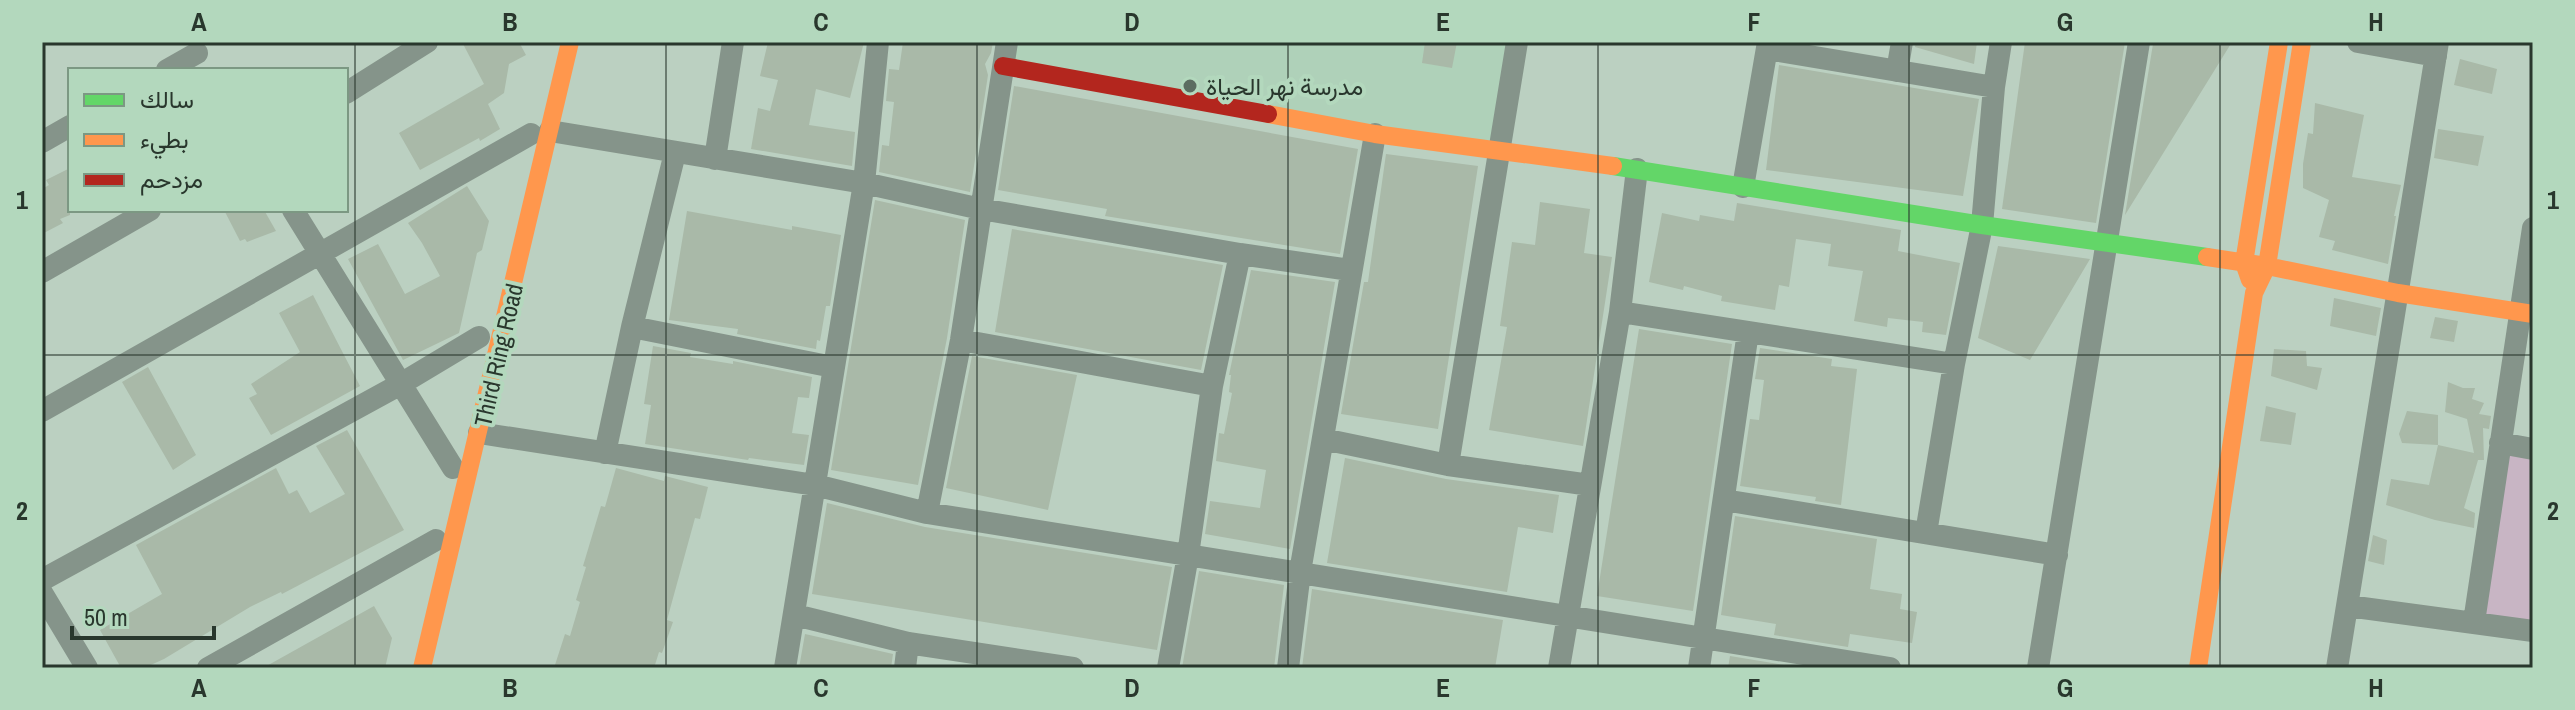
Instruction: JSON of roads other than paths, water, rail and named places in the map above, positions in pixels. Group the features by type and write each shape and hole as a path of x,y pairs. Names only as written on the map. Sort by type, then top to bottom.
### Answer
{"main road":[{"name":"Third Ring Road","path":"512,207 570,42"},
{"path":"2254,293 2244,263 2279,42"},
{"path":"2198,668 2254,293 2267,266 2302,42"},
{"path":"1003,66 1375,134 1637,169 1982,225 2267,266 2398,293 2526,313"},
{"name":"Third Ring Road","path":"422,668 479,433 540,132 540,88"},
{"name":"Third Ring Road","path":"473,368 481,330"},
{"name":"Third Ring Road","path":"405,668 467,399"}],"street":[{"path":"348,92 427,42"},
{"path":"715,159 733,42"},
{"path":"785,668 864,183 878,42"},
{"path":"927,513 961,340 1007,42"},
{"path":"1448,465 1517,42"},
{"path":"1897,71 1902,42"},
{"path":"1926,533 1954,364 1982,225 2001,42"},
{"path":"2038,668 2139,42"},
{"path":"2337,668 2437,49 2358,42"},
{"path":"1743,187 1768,46 1994,87"},
{"path":"171,68 199,55"},
{"path":"42,142 68,127"},
{"path":"42,411 540,132 864,183 981,209 1350,270"},
{"path":"1288,668 1300,572 1375,134"},
{"path":"605,453 675,153"},
{"path":"1559,668 1620,312 1637,169"},
{"path":"42,272 147,212"},
{"path":"294,212 453,468"},
{"path":"2474,622 2500,443 2526,313 2533,228"},
{"path":"1168,668 1212,386 1240,254"},
{"path":"1620,312 1954,364"},
{"path":"632,327 833,367"},
{"path":"42,580 399,385 481,330"},
{"path":"1699,668 1748,332"},
{"path":"961,340 1212,386"},
{"path":"479,433 815,485 927,513 1890,668"},
{"path":"1323,439 1448,465 1590,485"},
{"path":"2500,443 2533,449"},
{"path":"1724,500 2057,555"},
{"path":"208,668 436,540"},
{"path":"42,593 87,668"},
{"path":"2348,606 2533,631"},
{"path":"795,615 908,643 1031,665 1073,668"},
{"path":"905,668 908,643"}],"place":[{"name":"مدرسة نهر الحياة","path":"1190,86"}]}
